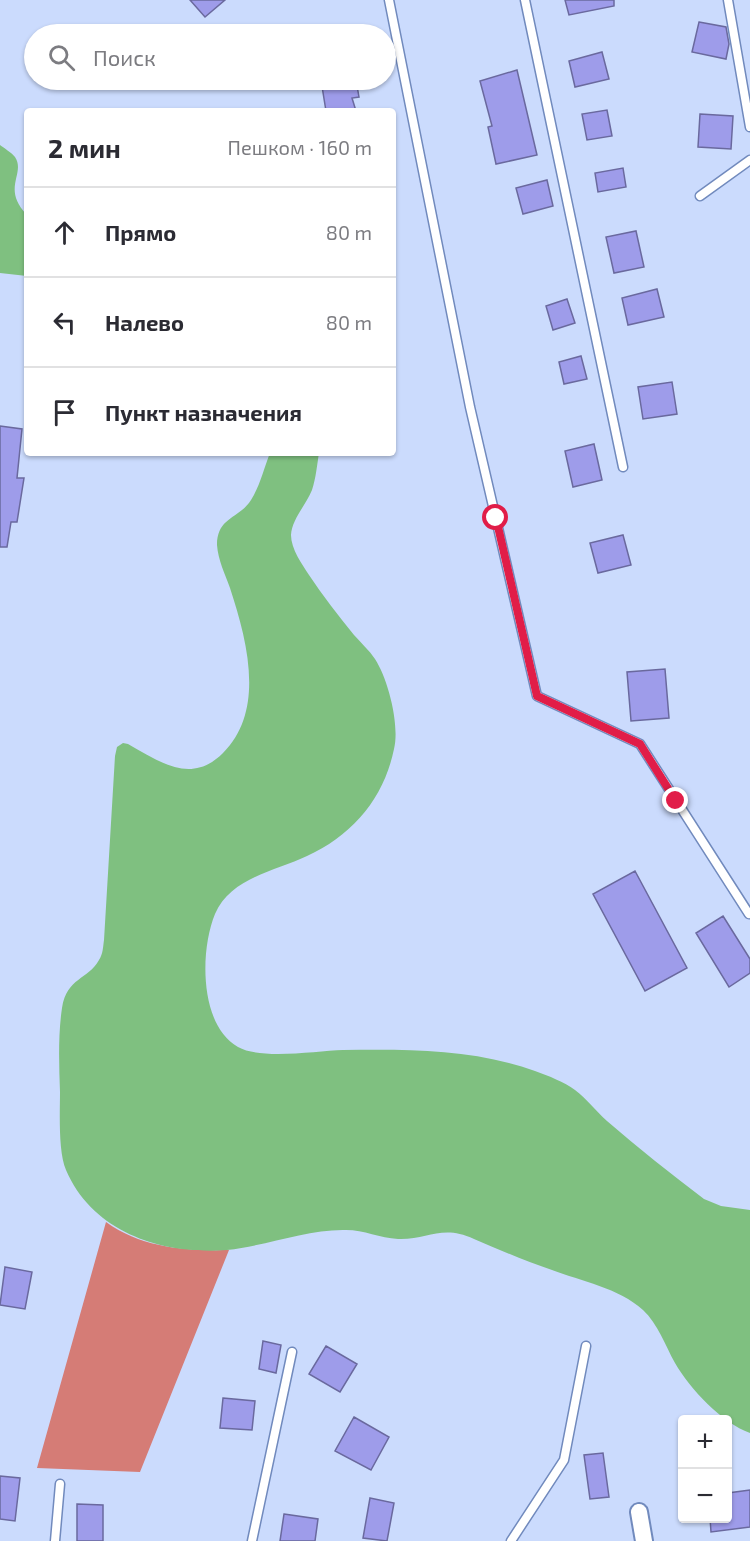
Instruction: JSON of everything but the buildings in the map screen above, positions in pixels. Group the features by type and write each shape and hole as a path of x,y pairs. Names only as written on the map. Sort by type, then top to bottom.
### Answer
{"street":[{"path":"639,1512 644,1541"}],"lane":[{"path":"389,0 394,24"},
{"path":"525,0 623,467"},
{"path":"728,0 750,127"},
{"path":"396,35 470,407 537,696 640,744 749,914"},
{"path":"700,196 750,160"},
{"path":"511,1541 564,1460 586,1346"},
{"path":"252,1541 292,1352"},
{"path":"55,1541 60,1484"}],"shaded area":[{"path":"0,145 14,155 18,163 15,189 19,205 24,211 24,276 0,273"},
{"path":"269,456 318,456 312,490 292,529 293,546 300,561 320,590 380,668 392,702 395,739 383,783 364,813 352,826 324,847 307,856 242,884 222,902 210,929 205,966 206,986 216,1022 225,1036 238,1047 260,1053 416,1050 489,1058 535,1071 575,1090 607,1121 704,1199 721,1206 750,1210 750,1433 732,1424 732,1415 720,1415 698,1394 681,1373 657,1328 643,1310 623,1296 599,1286 453,1233 398,1239 353,1230 332,1230 227,1250 203,1251 155,1243 133,1236 94,1210 78,1192 66,1170 60,1132 59,1050 62,1008 68,990 94,967 103,950 117,747 123,743 128,744 152,758 175,767 199,768 211,763 223,753 236,736 245,716 249,696 247,652 217,545 218,536 225,523 251,500"},
{"path":"106,1222 120,1231 149,1243 197,1250 229,1250 140,1472 37,1468"}],"route":[{"path":"496,518 537,696 640,744 676,801"}]}
